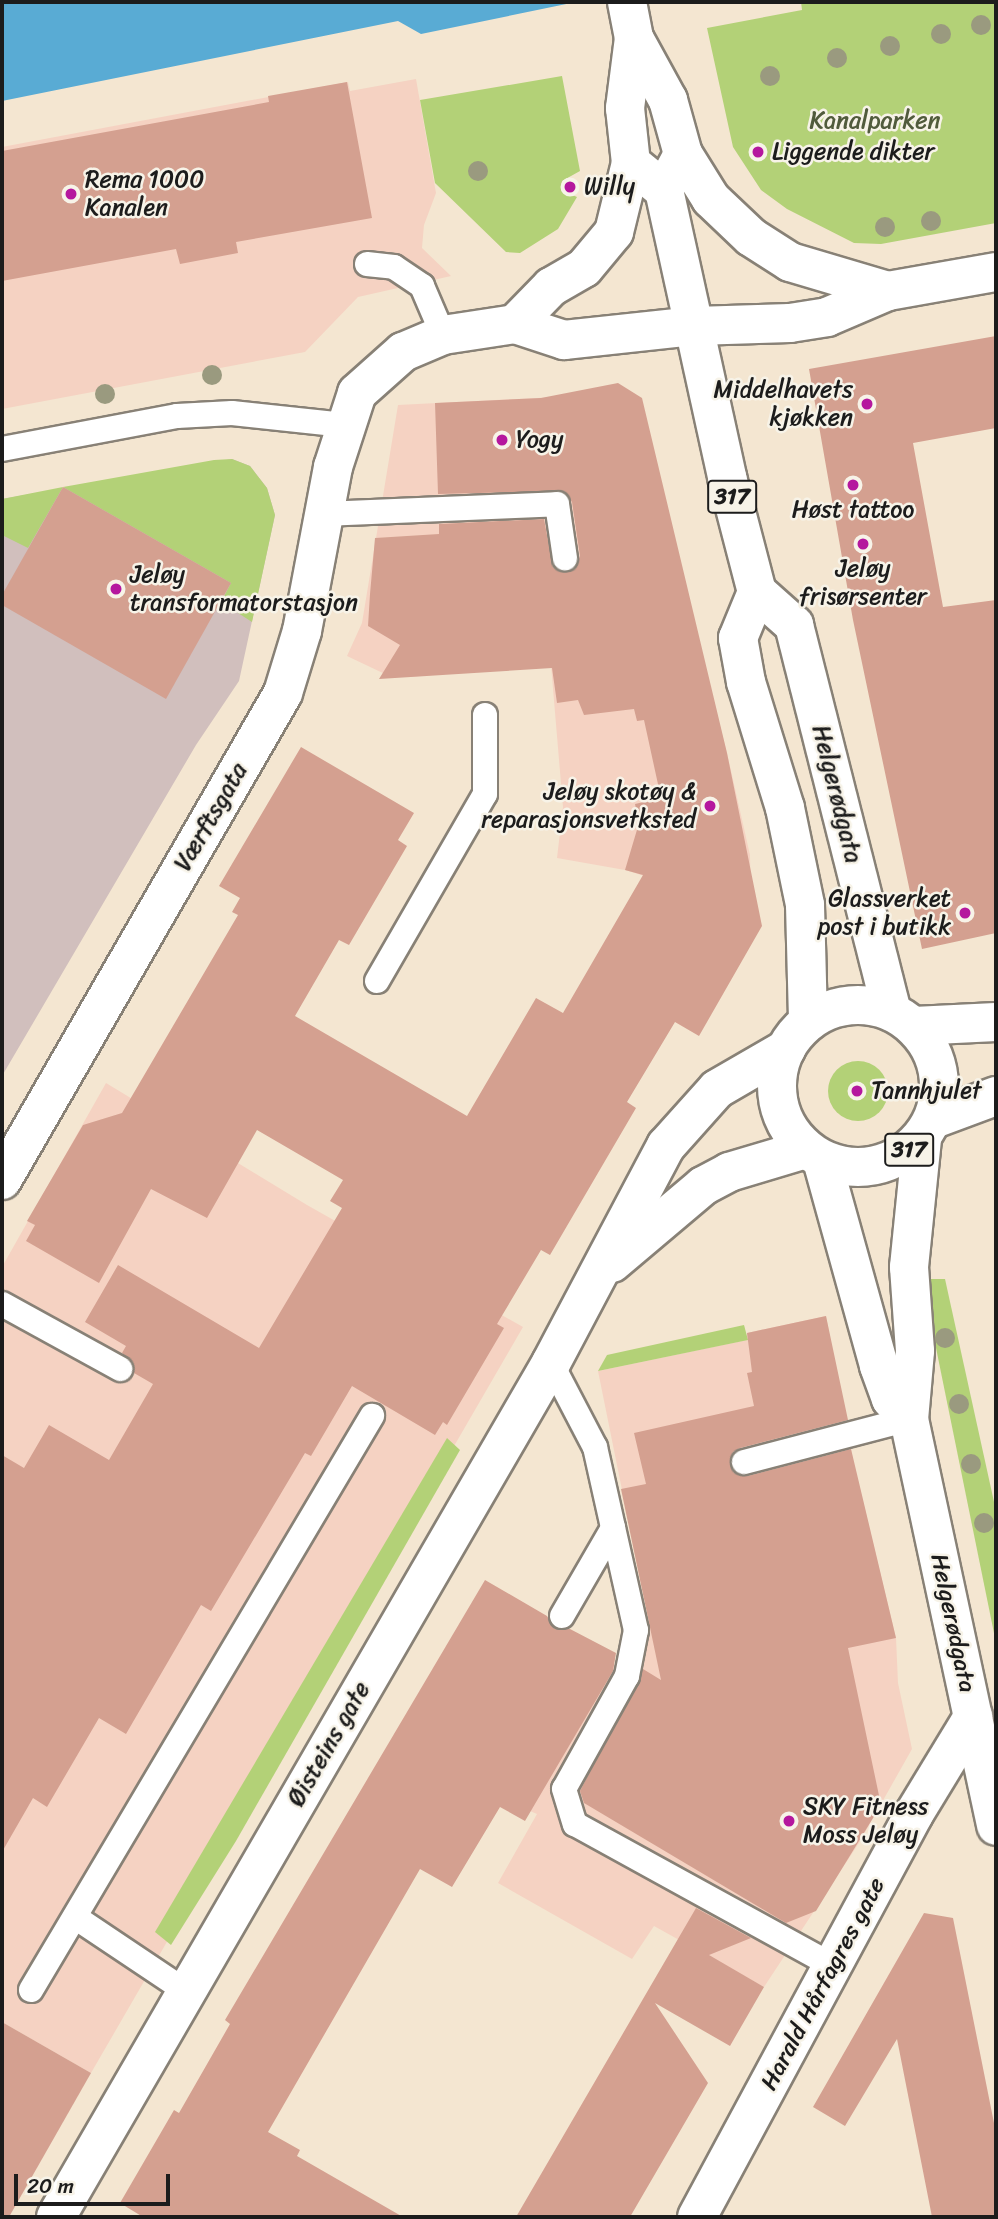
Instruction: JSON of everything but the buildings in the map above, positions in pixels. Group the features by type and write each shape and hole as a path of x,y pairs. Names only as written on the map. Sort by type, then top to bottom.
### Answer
{"street":[{"path":"630,20 671,112 683,154 711,199 751,237 790,262 888,291 996,272"},
{"path":"515,324 551,286 584,268 614,232 631,163 625,122 630,20"},
{"path":"631,163 664,190 683,154"},
{"name":"317","path":"664,190 727,477 757,592 738,638 746,682 785,808 806,905 797,1036 776,1086 780,1111 790,1133 814,1154 867,1168 903,1155 928,1129 941,1088 938,1067 903,1019"},
{"name":"Værftsgata","path":"2,1180 283,693 302,631 323,514 345,425 357,393 403,352 443,335 515,324 564,340 695,326 790,323 827,317 888,291"},
{"name":"Helgerødgata","path":"757,592 794,625 903,1019"},
{"path":"797,1036 845,1006 868,1005 903,1019 996,1022"},
{"name":"Øisteins gate","path":"56,2217 603,1272 632,1206 666,1146 717,1090 797,1036"},
{"path":"928,1129 996,1096"},
{"name":"Helgerødgata","path":"928,1129 909,1267 915,1352 909,1419 996,1826"},
{"name":"Helgerødgata","path":"814,1154 879,1366 891,1399 909,1419"},
{"name":"Øisteins gate","path":"603,1272 703,1186 729,1172 814,1154"},
{"name":"Harald Hårfagres gate","path":"696,2217 914,1814 973,1717"}],"lane":[{"path":"368,264 394,267 422,286 443,335"},
{"path":"2,449 177,416 232,413 345,425"},
{"path":"323,514 557,504 565,558"},
{"path":"377,981 485,794 485,715"},
{"path":"2,1304 120,1369"},
{"path":"551,1363 595,1447 636,1630 626,1676 564,1789 575,1824 834,1966"},
{"path":"31,1990 372,1416"},
{"path":"744,1462 909,1419"},
{"path":"562,1616 613,1528"},
{"path":"75,1917 187,1992"}],"shaded area":[{"path":"416,79 436,193 424,225 422,248 451,276 358,297 305,352 2,409 2,147 348,82 350,91"},
{"path":"619,385 635,394 727,753 750,855 751,909 625,870 557,858 563,807 551,665 409,677 387,675 347,656 362,623 398,405 556,397"},
{"path":"232,459 250,466 267,488 275,515 239,681 196,745 2,1076 2,499"},
{"path":"106,1083 307,1205 523,1327 91,2073 2,2022 2,1267"},
{"path":"826,1316 853,1460 896,1638 898,1683 912,1749 859,1843 764,1987 654,1926 632,1959 498,1883 537,1814 530,1811 620,1655 653,1618 642,1589 598,1371 747,1340 747,1333"}],"green space":[{"name":"Kanalparken","path":"801,2 996,2 996,223 881,244 854,243 787,209 761,190 733,147 707,28 802,10"},
{"path":"562,76 580,171 562,181 561,190 577,197 558,229 520,253 506,252 435,183 420,100"},
{"path":"232,459 250,466 267,488 275,515 252,622 221,602 231,583 63,487 214,460"},
{"path":"63,487 28,548 2,535 2,499"},
{"path":"852,1061 864,1061 883,1074 888,1091 886,1103 875,1116 864,1121 852,1121 833,1108 828,1097 828,1085 841,1066"},
{"path":"922,1279 945,1279 996,1511 996,1643"},
{"path":"744,1325 748,1340 598,1371 607,1355"},
{"path":"447,1438 460,1450 236,1841 171,1945 155,1932"}],"water":[{"path":"2,2 576,2 421,34 398,21 2,101"}],"place":[{"name":"Liggende dikter","path":"758,152"},
{"name":"Willy","path":"570,187"},
{"name":"Rema 1000 Kanalen","path":"71,194"},
{"name":"Middelhavets kjøkken","path":"867,404"},
{"name":"Yogy","path":"502,440"},
{"name":"Høst tattoo","path":"853,485"},
{"name":"Jeløy frisørsenter","path":"863,544"},
{"name":"Jeløy transformatorstasjon","path":"116,589"},
{"name":"Jeløy skotøy & reparasjonsvetksted","path":"710,806"},
{"name":"Glassverket post i butikk","path":"965,913"},
{"name":"Tannhjulet","path":"857,1091"},
{"name":"SKY Fitness Moss Jeløy","path":"789,1821"}]}
